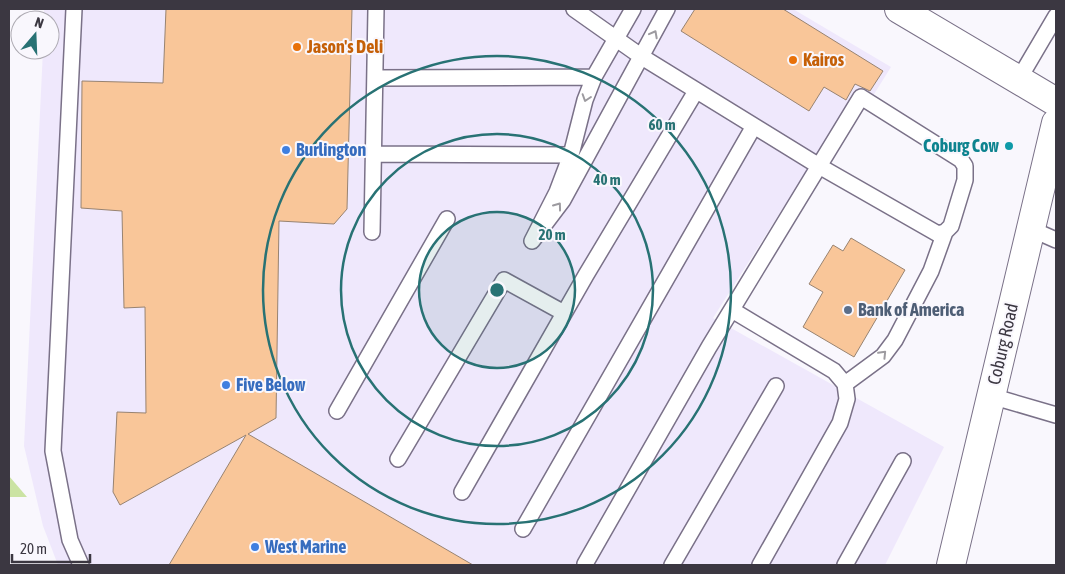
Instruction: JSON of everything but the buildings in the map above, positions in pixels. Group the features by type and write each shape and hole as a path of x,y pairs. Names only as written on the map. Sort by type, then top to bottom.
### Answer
{"main road":[{"path":"913,12 1056,102"},
{"name":"Coburg Road","path":"951,565 1056,123"}],"lane":[{"path":"74,9 53,451 70,540 82,565"},
{"path":"372,232 376,9"},
{"path":"574,9 642,57 819,166 938,234 945,232"},
{"path":"633,9 594,77 585,100 571,154 557,192 532,241 563,200 667,9"},
{"path":"1019,79 1056,16"},
{"path":"375,78 594,77"},
{"path":"462,492 564,313 696,91"},
{"path":"585,564 732,310 861,97 961,160 965,166 965,180 951,226 945,232 931,272 895,340 883,356 846,384"},
{"path":"523,529 754,126"},
{"path":"374,154 571,154"},
{"path":"337,411 447,219"},
{"path":"1030,229 1056,240"},
{"path":"398,459 504,280 564,313"},
{"path":"732,310 834,371 846,384 847,399 840,423 760,565"},
{"path":"672,565 776,386"},
{"path":"991,396 1056,415"},
{"path":"845,565 903,461"}],"shaded area":[{"path":"793,9 891,67 871,99 857,92 713,318 944,447 885,565 58,565 43,526 24,446 43,60 60,60 60,10 44,10"}],"green space":[{"path":"9,476 27,497 9,497"}],"place":[{"name":"Jason's Deli","path":"297,47"},
{"name":"Kairos","path":"793,60"},
{"name":"Coburg Cow","path":"1009,146"},
{"name":"Burlington","path":"286,150"},
{"name":"Bank of America","path":"848,310"},
{"name":"Five Below","path":"226,385"},
{"name":"West Marine","path":"255,547"}]}
